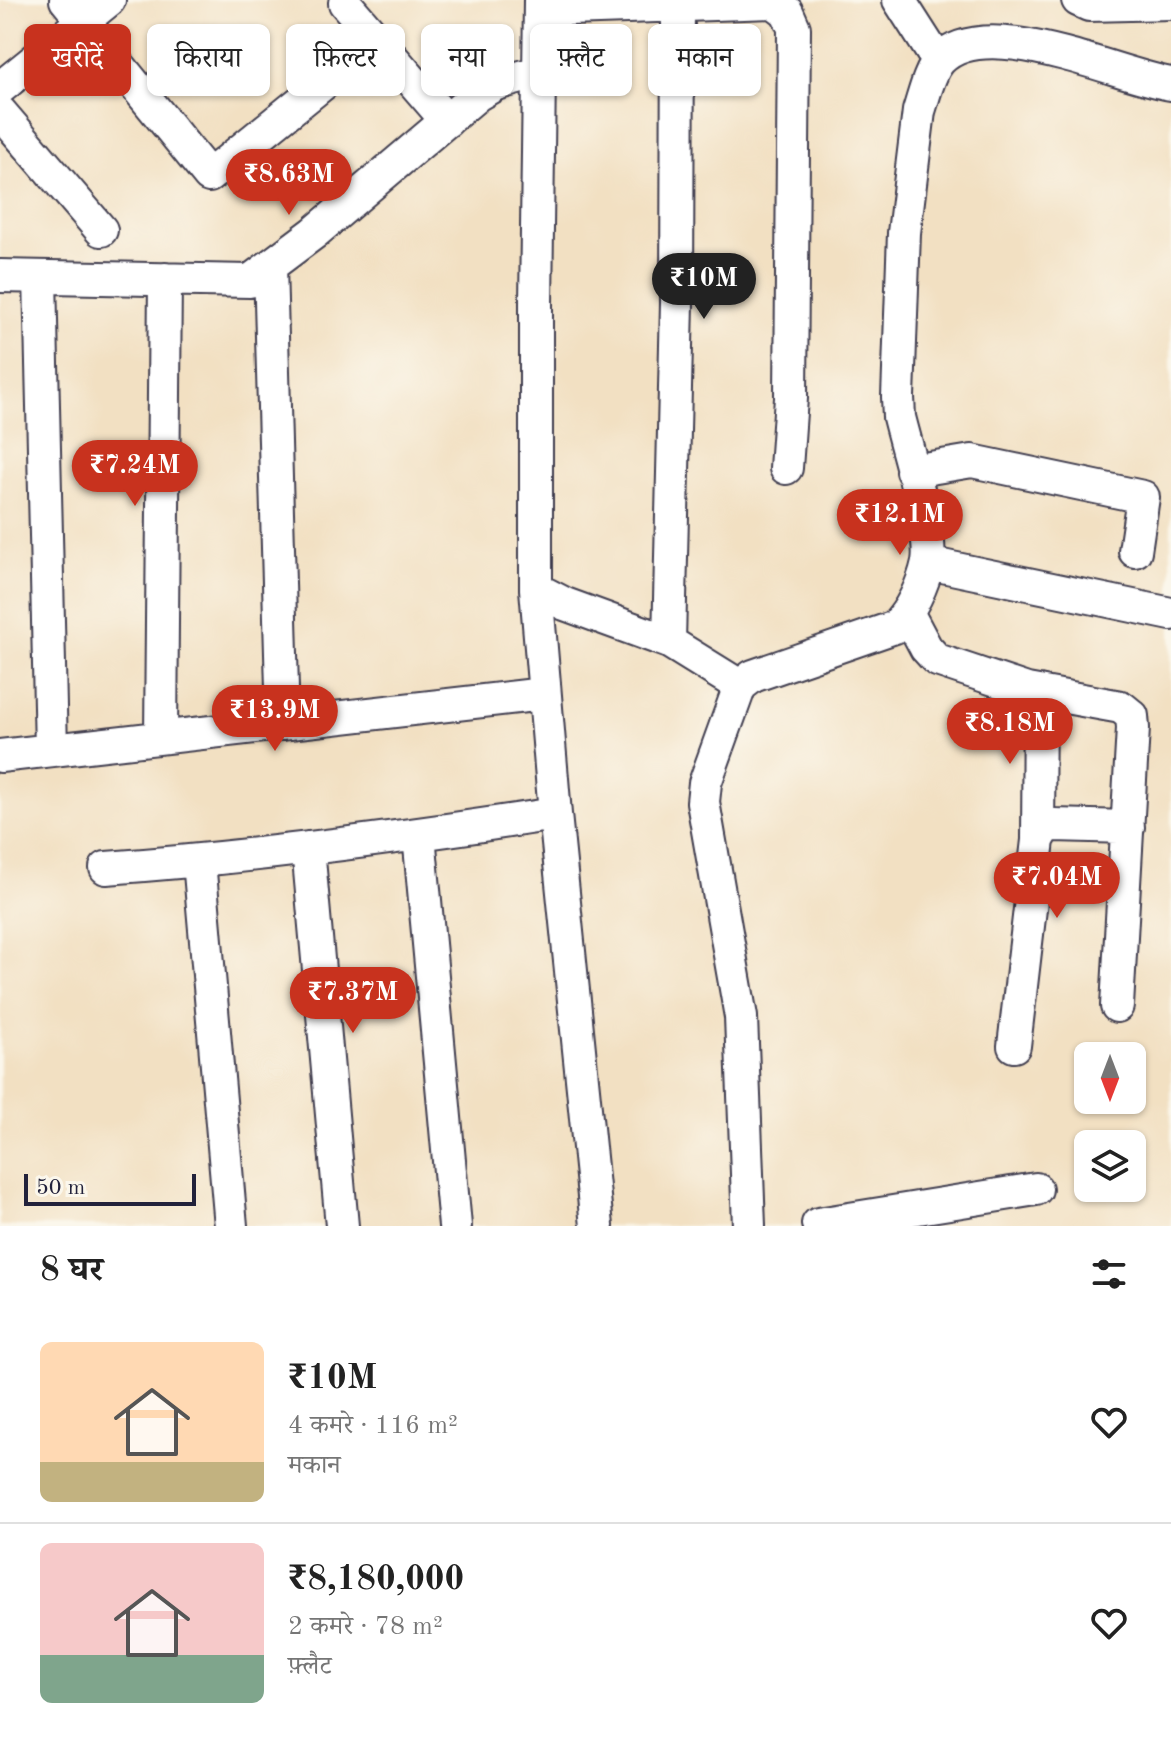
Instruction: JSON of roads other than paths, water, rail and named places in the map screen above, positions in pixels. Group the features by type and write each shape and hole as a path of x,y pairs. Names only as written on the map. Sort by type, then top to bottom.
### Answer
{"street":[{"path":"0,88 75,10 109,0"},
{"path":"899,0 938,61"},
{"path":"1078,0 1089,5 1171,3"},
{"path":"669,642 677,303 678,2"},
{"path":"540,5 774,2 787,12 794,28 791,398 786,468"},
{"path":"345,3 363,24"},
{"path":"75,10 209,176 308,96"},
{"path":"749,1226 741,1017 703,802 705,783 740,686 753,676 895,627 908,614 928,563 928,541 899,417 898,397 904,233 919,111 938,61 952,51 978,43 1030,45 1171,84"},
{"path":"405,72 447,121"},
{"path":"0,276 250,281 314,233 477,95 496,84 530,75"},
{"path":"539,96 536,589 555,814 597,1226"},
{"path":"0,112 101,230"},
{"path":"270,266 283,724"},
{"path":"40,277 51,750"},
{"path":"161,737 165,279"},
{"path":"912,471 972,461 1143,497 1135,551"},
{"path":"928,563 1171,614"},
{"path":"536,589 565,604 669,642 740,686"},
{"path":"908,614 926,648 937,660 1007,684 1121,707 1132,716 1117,1006"},
{"path":"1014,1046 1038,840 1039,692"},
{"path":"0,756 544,694"},
{"path":"106,868 199,861 419,835 555,814"},
{"path":"1038,840 1045,828 1054,825 1128,827"},
{"path":"419,835 455,1226"},
{"path":"308,848 342,1226"},
{"path":"199,861 231,1226"},
{"path":"818,1224 975,1212 1036,1189"}]}
